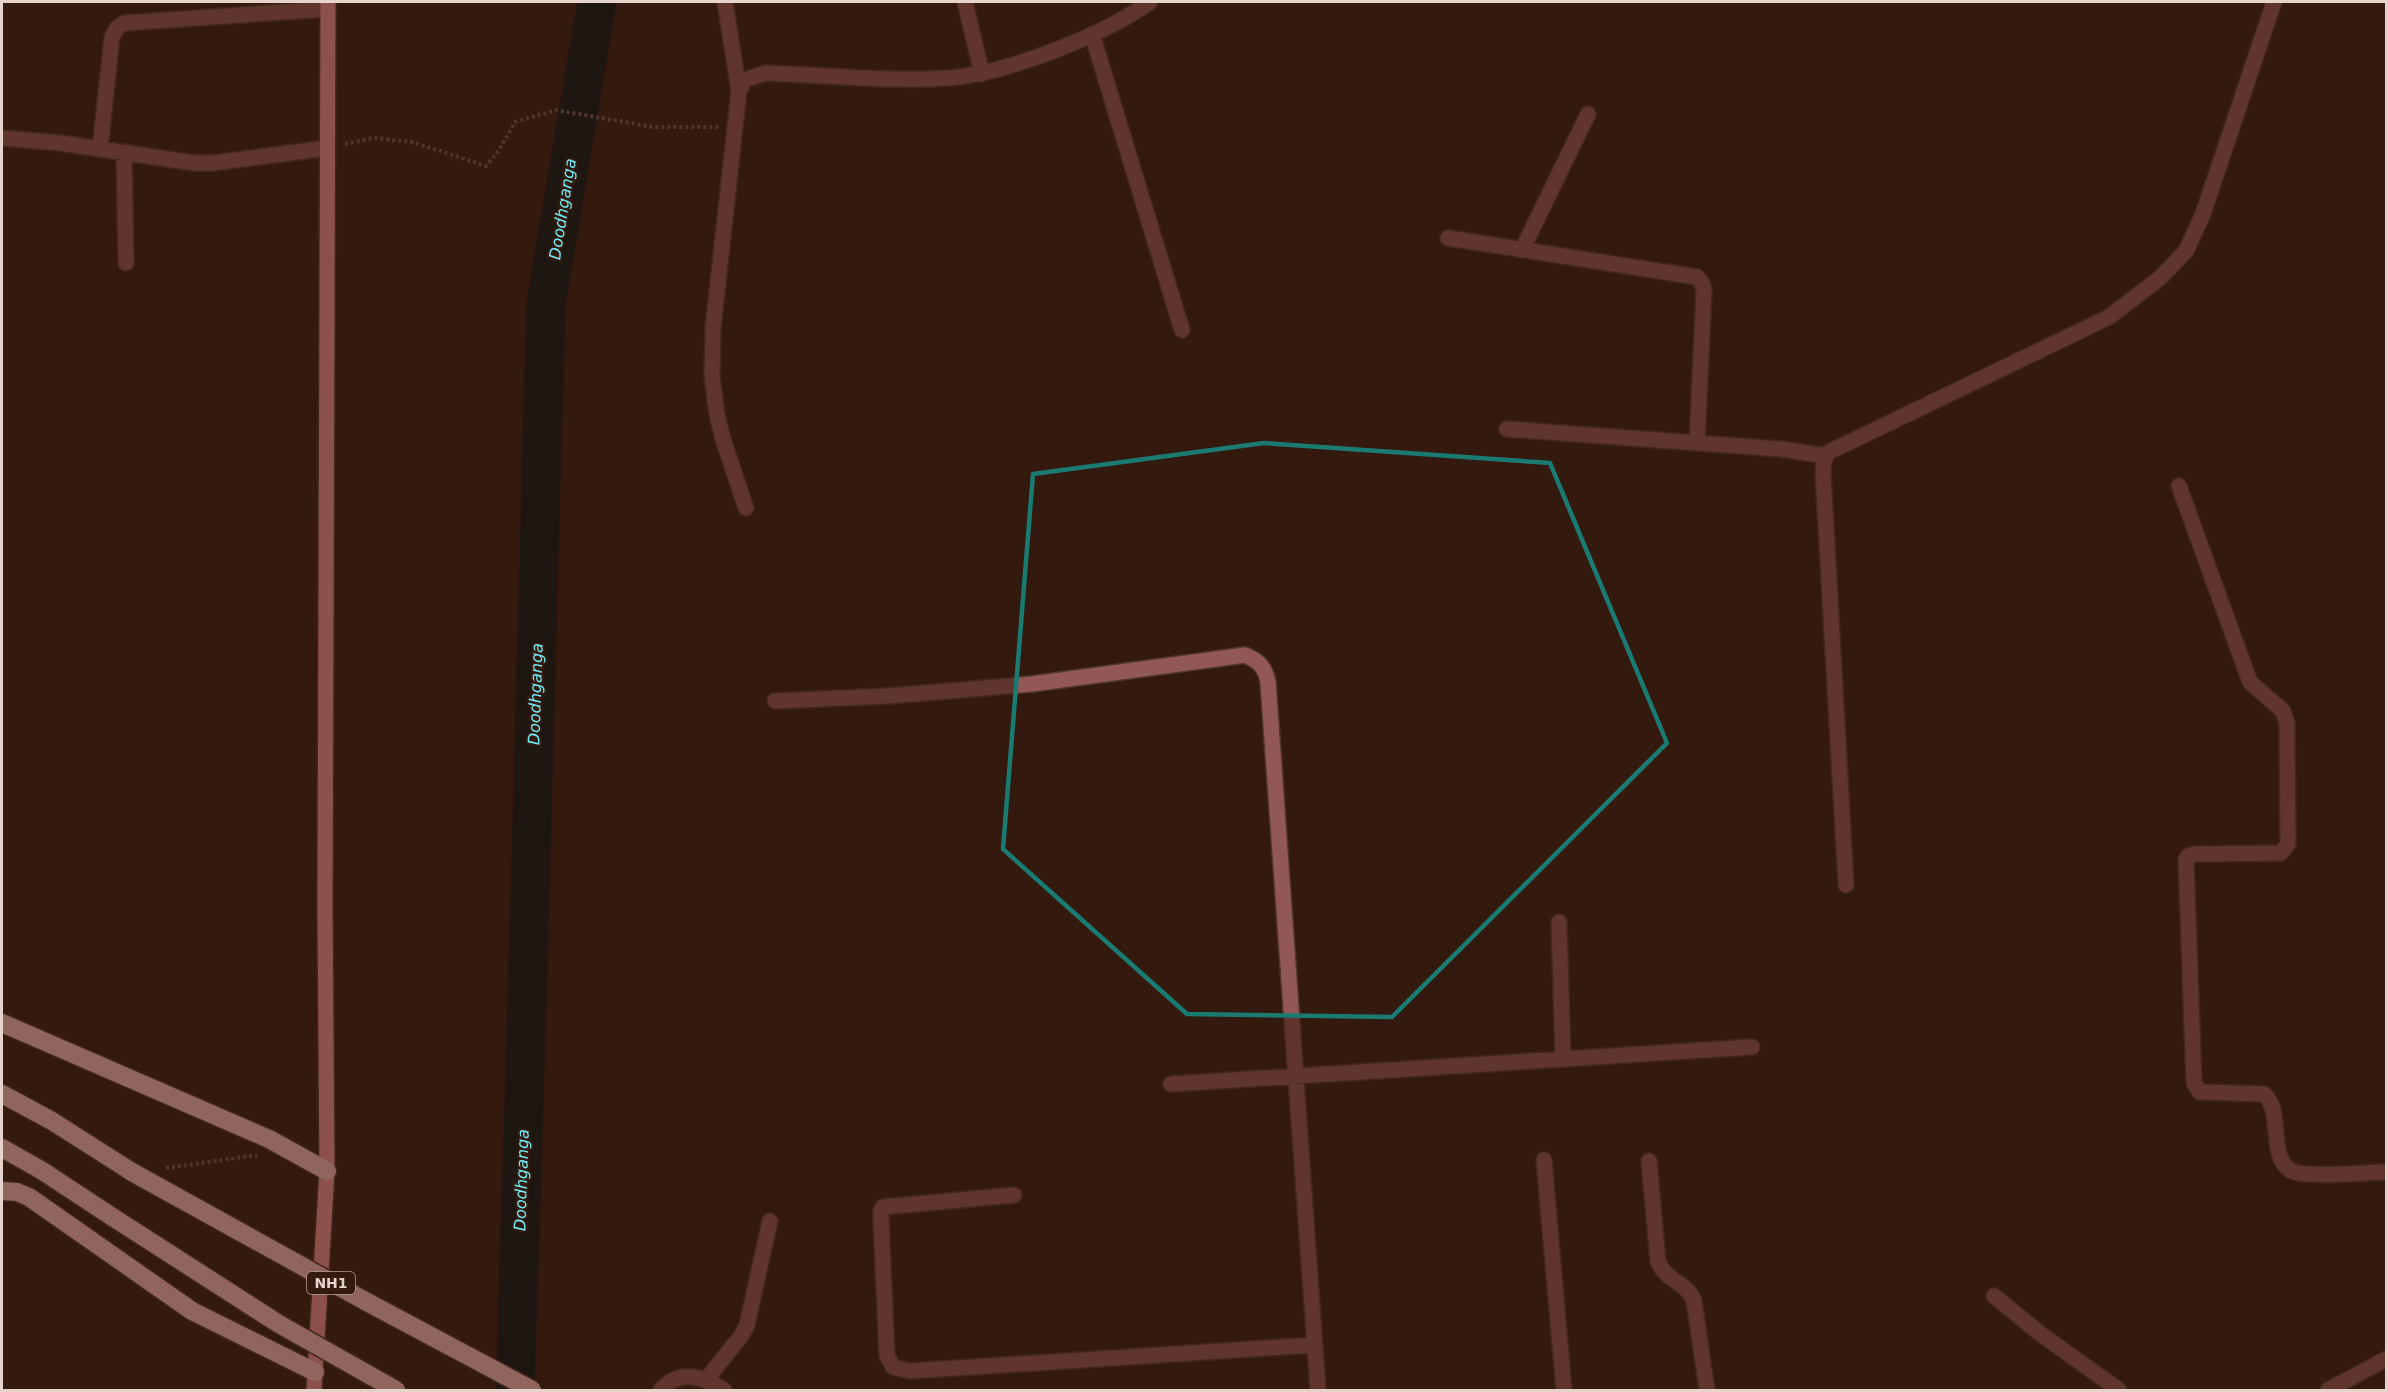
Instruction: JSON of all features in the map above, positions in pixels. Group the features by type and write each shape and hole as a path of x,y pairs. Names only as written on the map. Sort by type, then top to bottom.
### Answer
{"highway":[{"path":"2,1023 247,1129 327,1171"},
{"name":"NH1","path":"2,1094 52,1121 132,1172 366,1302 532,1390"},
{"path":"2,1148 41,1170 279,1324 396,1390"},
{"path":"2,1191 17,1192 29,1197 192,1311 314,1382"}],"main road":[{"path":"314,1382 327,1171 325,920 328,5"}],"street":[{"path":"725,2 740,91"},
{"path":"965,2 982,74"},
{"path":"746,508 723,439 712,376 713,328 735,127 740,91 744,80 765,72 911,79 982,74 1092,34 1136,12 1150,2"},
{"path":"1846,885 1823,473 1826,456 1837,448 2109,317 2160,278 2186,251 2203,214 2274,2"},
{"path":"100,149 112,37 117,28 124,23 328,5"},
{"path":"1092,34 1182,330"},
{"path":"1522,250 1588,114"},
{"path":"2,138 26,139 171,160 213,163 327,148"},
{"path":"124,153 126,263"},
{"path":"1448,238 1697,277 1704,290 1697,443"},
{"path":"1507,429 1781,449 1826,456"},
{"path":"2179,486 2250,682 2283,711 2287,724 2288,844 2286,849 2281,853 2194,854 2188,856 2194,1083 2200,1092 2265,1094 2273,1108 2277,1148 2282,1160 2291,1171 2306,1175 2386,1172"},
{"path":"775,701 888,696 1032,684 1245,655 1256,660 1265,669 1268,682 1318,1390"},
{"path":"1559,922 1563,1058"},
{"path":"1171,1084 1752,1047"},
{"path":"1544,1160 1564,1390"},
{"path":"1648,1161 1658,1261 1662,1271 1691,1292 1707,1390"},
{"path":"1014,1195 884,1207 881,1220 887,1356 893,1367 910,1371 1314,1345"},
{"path":"706,1380 741,1336 747,1324 770,1221"},
{"path":"1994,1296 2119,1390"},
{"path":"2328,1390 2386,1359"},
{"path":"661,1390 688,1376 700,1377 724,1390"}],"path":[{"path":"327,148 374,138 412,142 486,166 497,153 515,122 556,110 652,127 735,127"},
{"path":"132,1172 291,1151"}],"highlighted area":[{"path":"1264,443 1550,463 1667,743 1392,1017 1187,1014 1003,849 1033,474"}],"waterway":[{"name":"Doodhganga","path":"515,1390 546,303 597,2"}]}
